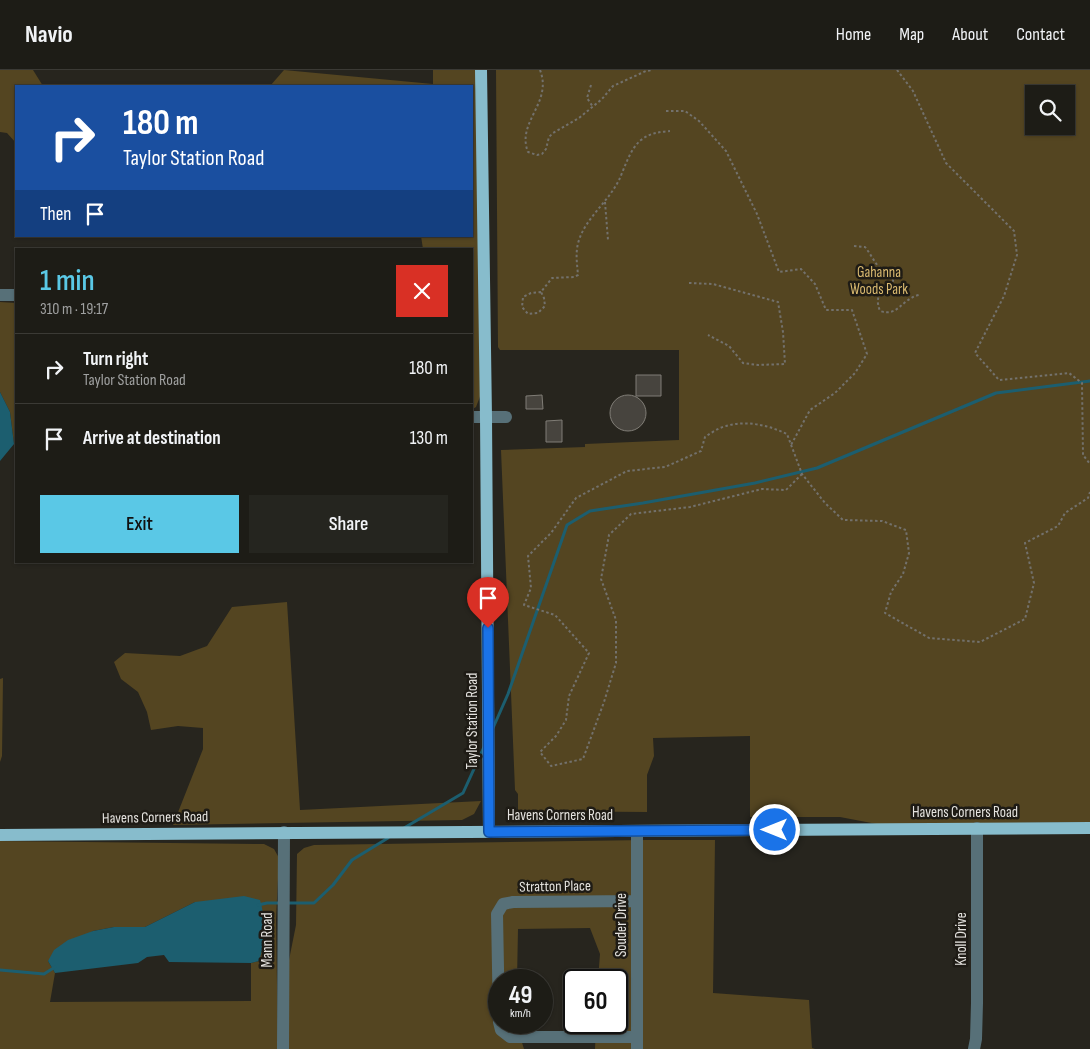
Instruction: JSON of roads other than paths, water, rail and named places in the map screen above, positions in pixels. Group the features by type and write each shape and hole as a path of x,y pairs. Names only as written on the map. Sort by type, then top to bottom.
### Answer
{"main road":[{"name":"Taylor Station Road","path":"481,70 489,832"},
{"name":"Havens Corners Road","path":"0,834 1090,828"}],"street":[{"path":"0,295 15,295"},
{"path":"473,417 506,417"},
{"name":"Knoll Drive","path":"974,1049 976,1039 977,828"},
{"name":"Souder Drive","path":"637,831 637,1043"},
{"name":"Mann Road","path":"283,1049 284,832"},
{"name":"Stratton Place","path":"498,969 497,914 503,904 513,902 637,901"},
{"name":"Stratton Place","path":"506,1034 510,1037 637,1043"}],"water":[{"path":"0,392 10,412 14,444 0,461"},
{"path":"244,896 260,900 262,908 264,938 259,961 251,963 169,962 164,955 147,957 138,963 55,973 48,961 54,950 68,940 93,931 114,927 145,927 195,902"}],"waterway":[{"path":"493,728 508,694 567,525 590,511 755,483 817,468 996,393 1090,381"},
{"path":"404,828 463,793 484,747"},
{"path":"288,903 314,903 333,885 352,860 388,838"},
{"path":"258,905 281,903"},
{"path":"0,970 44,974 55,967"}],"park label":[{"name":"Gahanna Woods Park","path":"879,280"}]}
